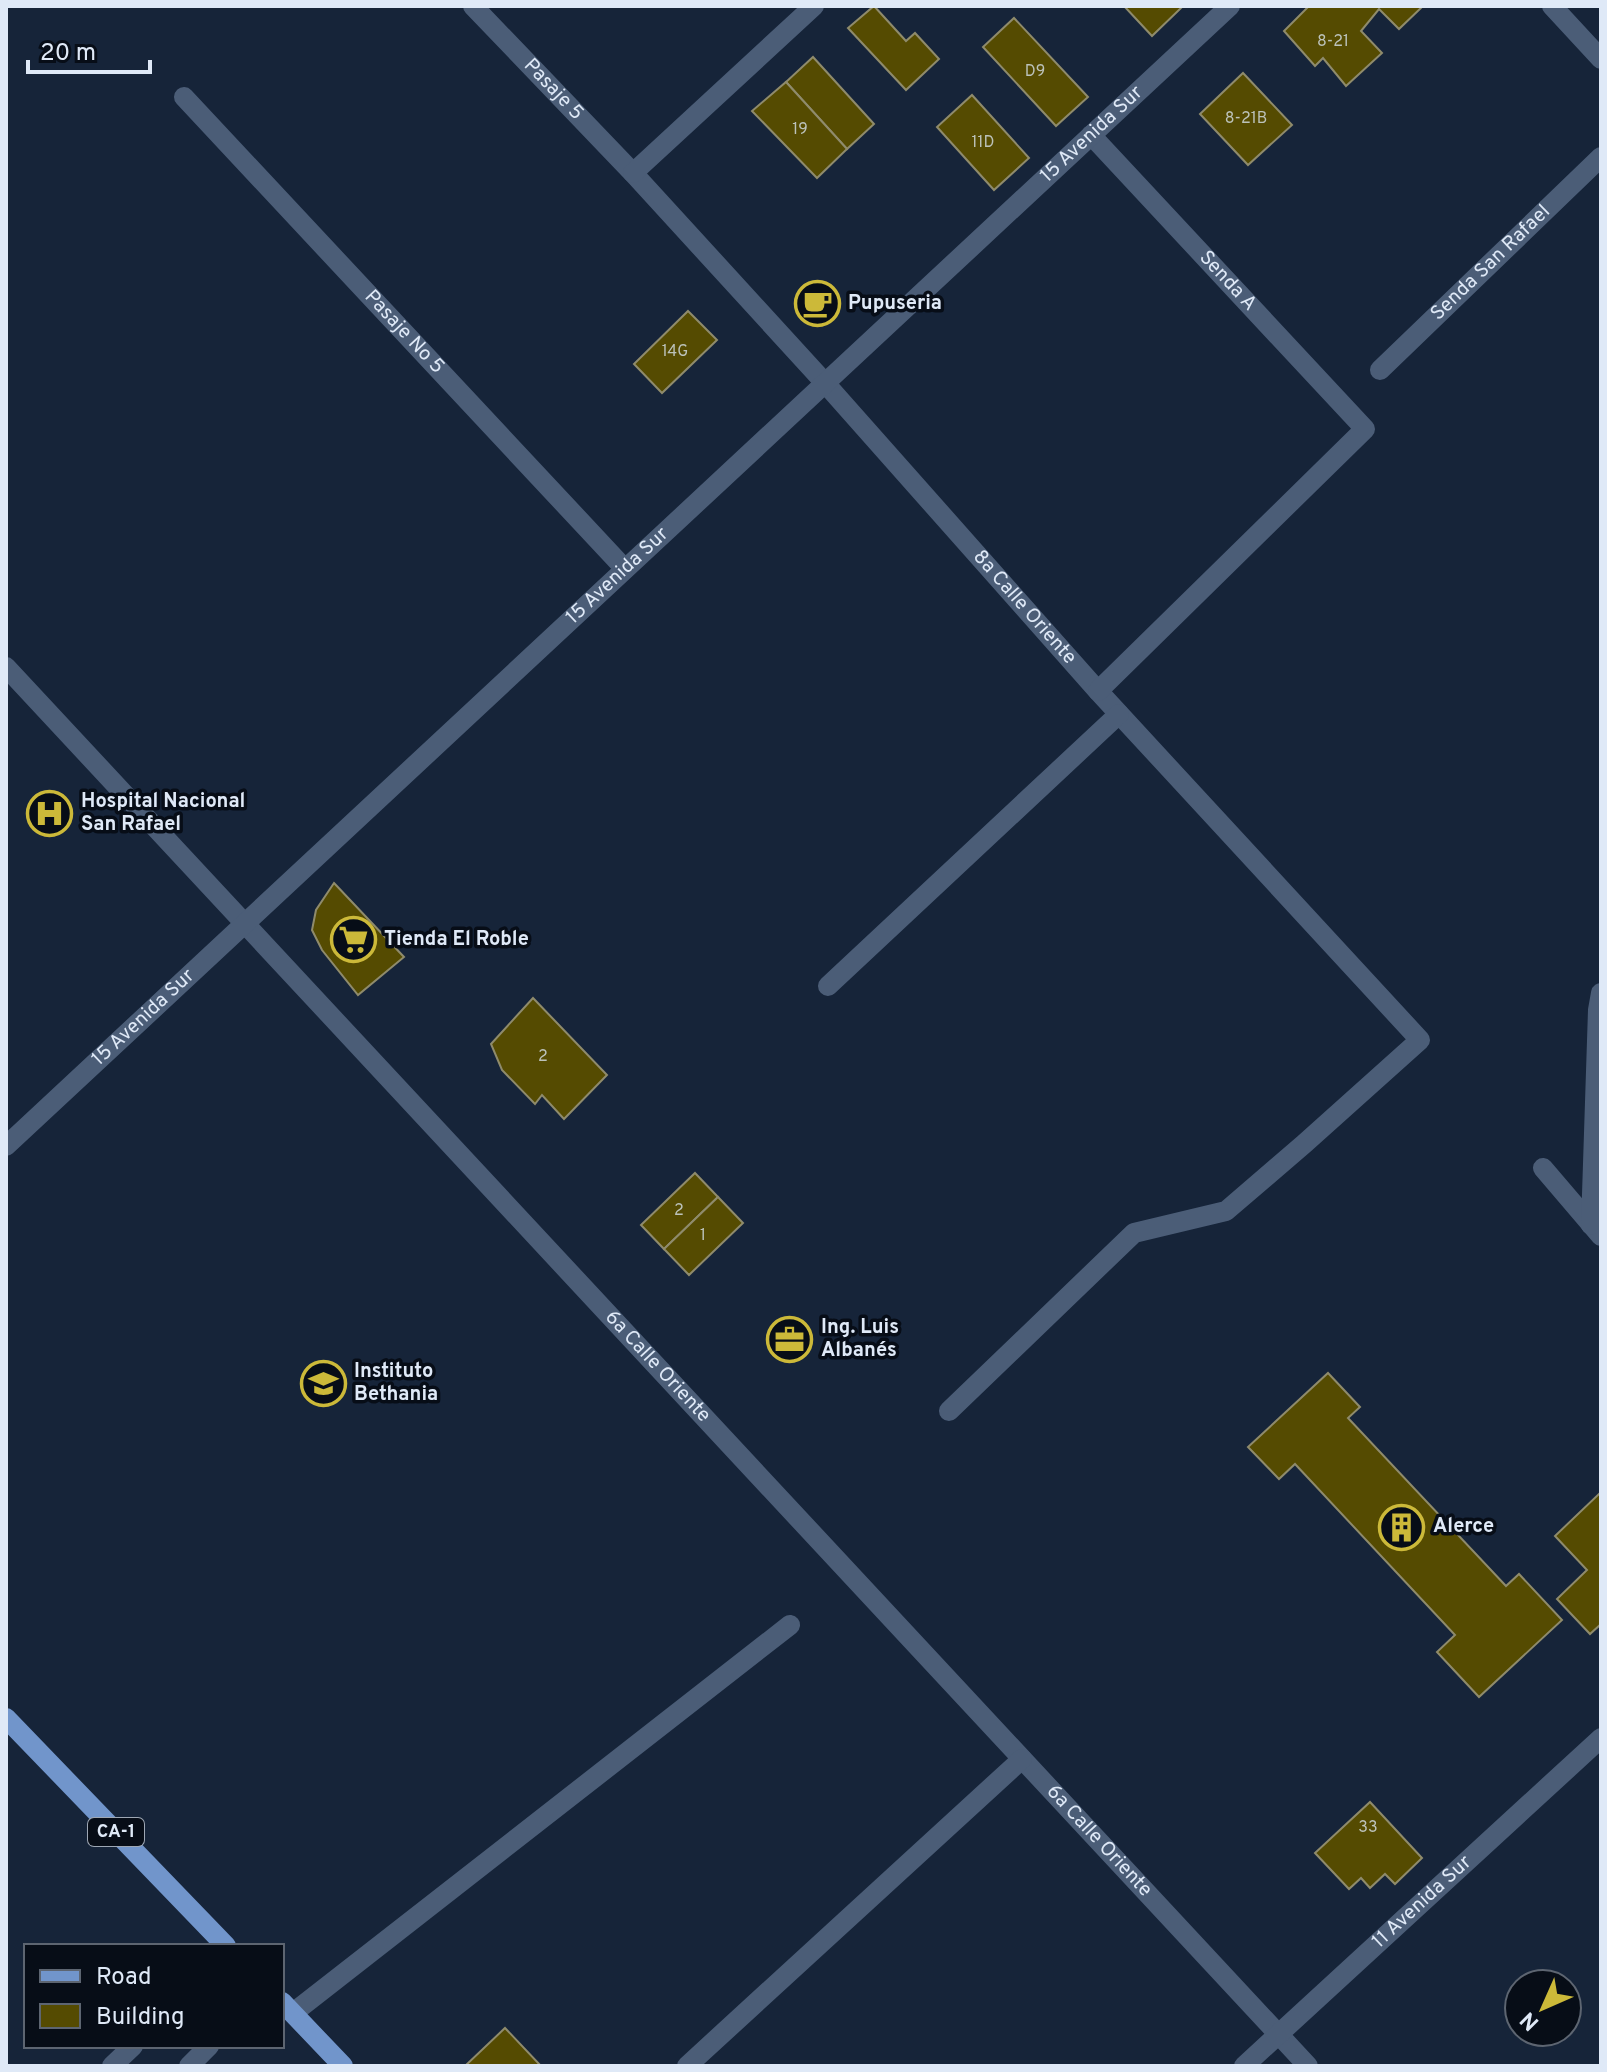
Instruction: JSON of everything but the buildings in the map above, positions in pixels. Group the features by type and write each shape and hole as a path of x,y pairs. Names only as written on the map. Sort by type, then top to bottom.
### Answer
{"main road":[{"name":"CA-1","path":"6,1718 224,1944"},
{"path":"288,2007 343,2066"}],"street":[{"name":"Pasaje 5","path":"473,6 633,173"},
{"path":"633,173 814,6"},
{"name":"15 Avenida Sur","path":"6,1146 1230,6"},
{"path":"1552,6 1601,59"},
{"name":"Pasaje No 5","path":"184,97 625,569"},
{"name":"Senda A","path":"1091,135 1365,429 1098,691"},
{"name":"Senda San Rafael","path":"1380,370 1601,157"},
{"name":"8a Calle Oriente","path":"633,173 825,383 1098,691 1420,1040 1226,1211 1134,1233 949,1411"},
{"name":"6a Calle Oriente","path":"6,667 1308,2066"},
{"path":"828,986 1119,714"},
{"path":"1596,1231 1598,1010 1601,993"},
{"path":"1543,1168 1596,1231"},
{"path":"288,2007 790,1625"},
{"name":"11 Avenida Sur","path":"1244,2066 1601,1738"},
{"path":"687,2066 1022,1759"},
{"path":"112,2066 131,2048"},
{"path":"189,2066 207,2048"}],"place":[{"name":"Pupuseria","path":"817,304"},
{"name":"Hospital Nacional San Rafael","path":"50,813"},
{"name":"Tienda El Roble","path":"353,940"},
{"name":"Ing. Luis Albanés","path":"790,1339"},
{"name":"Instituto Bethania","path":"323,1383"},
{"name":"Alerce","path":"1402,1527"}]}
